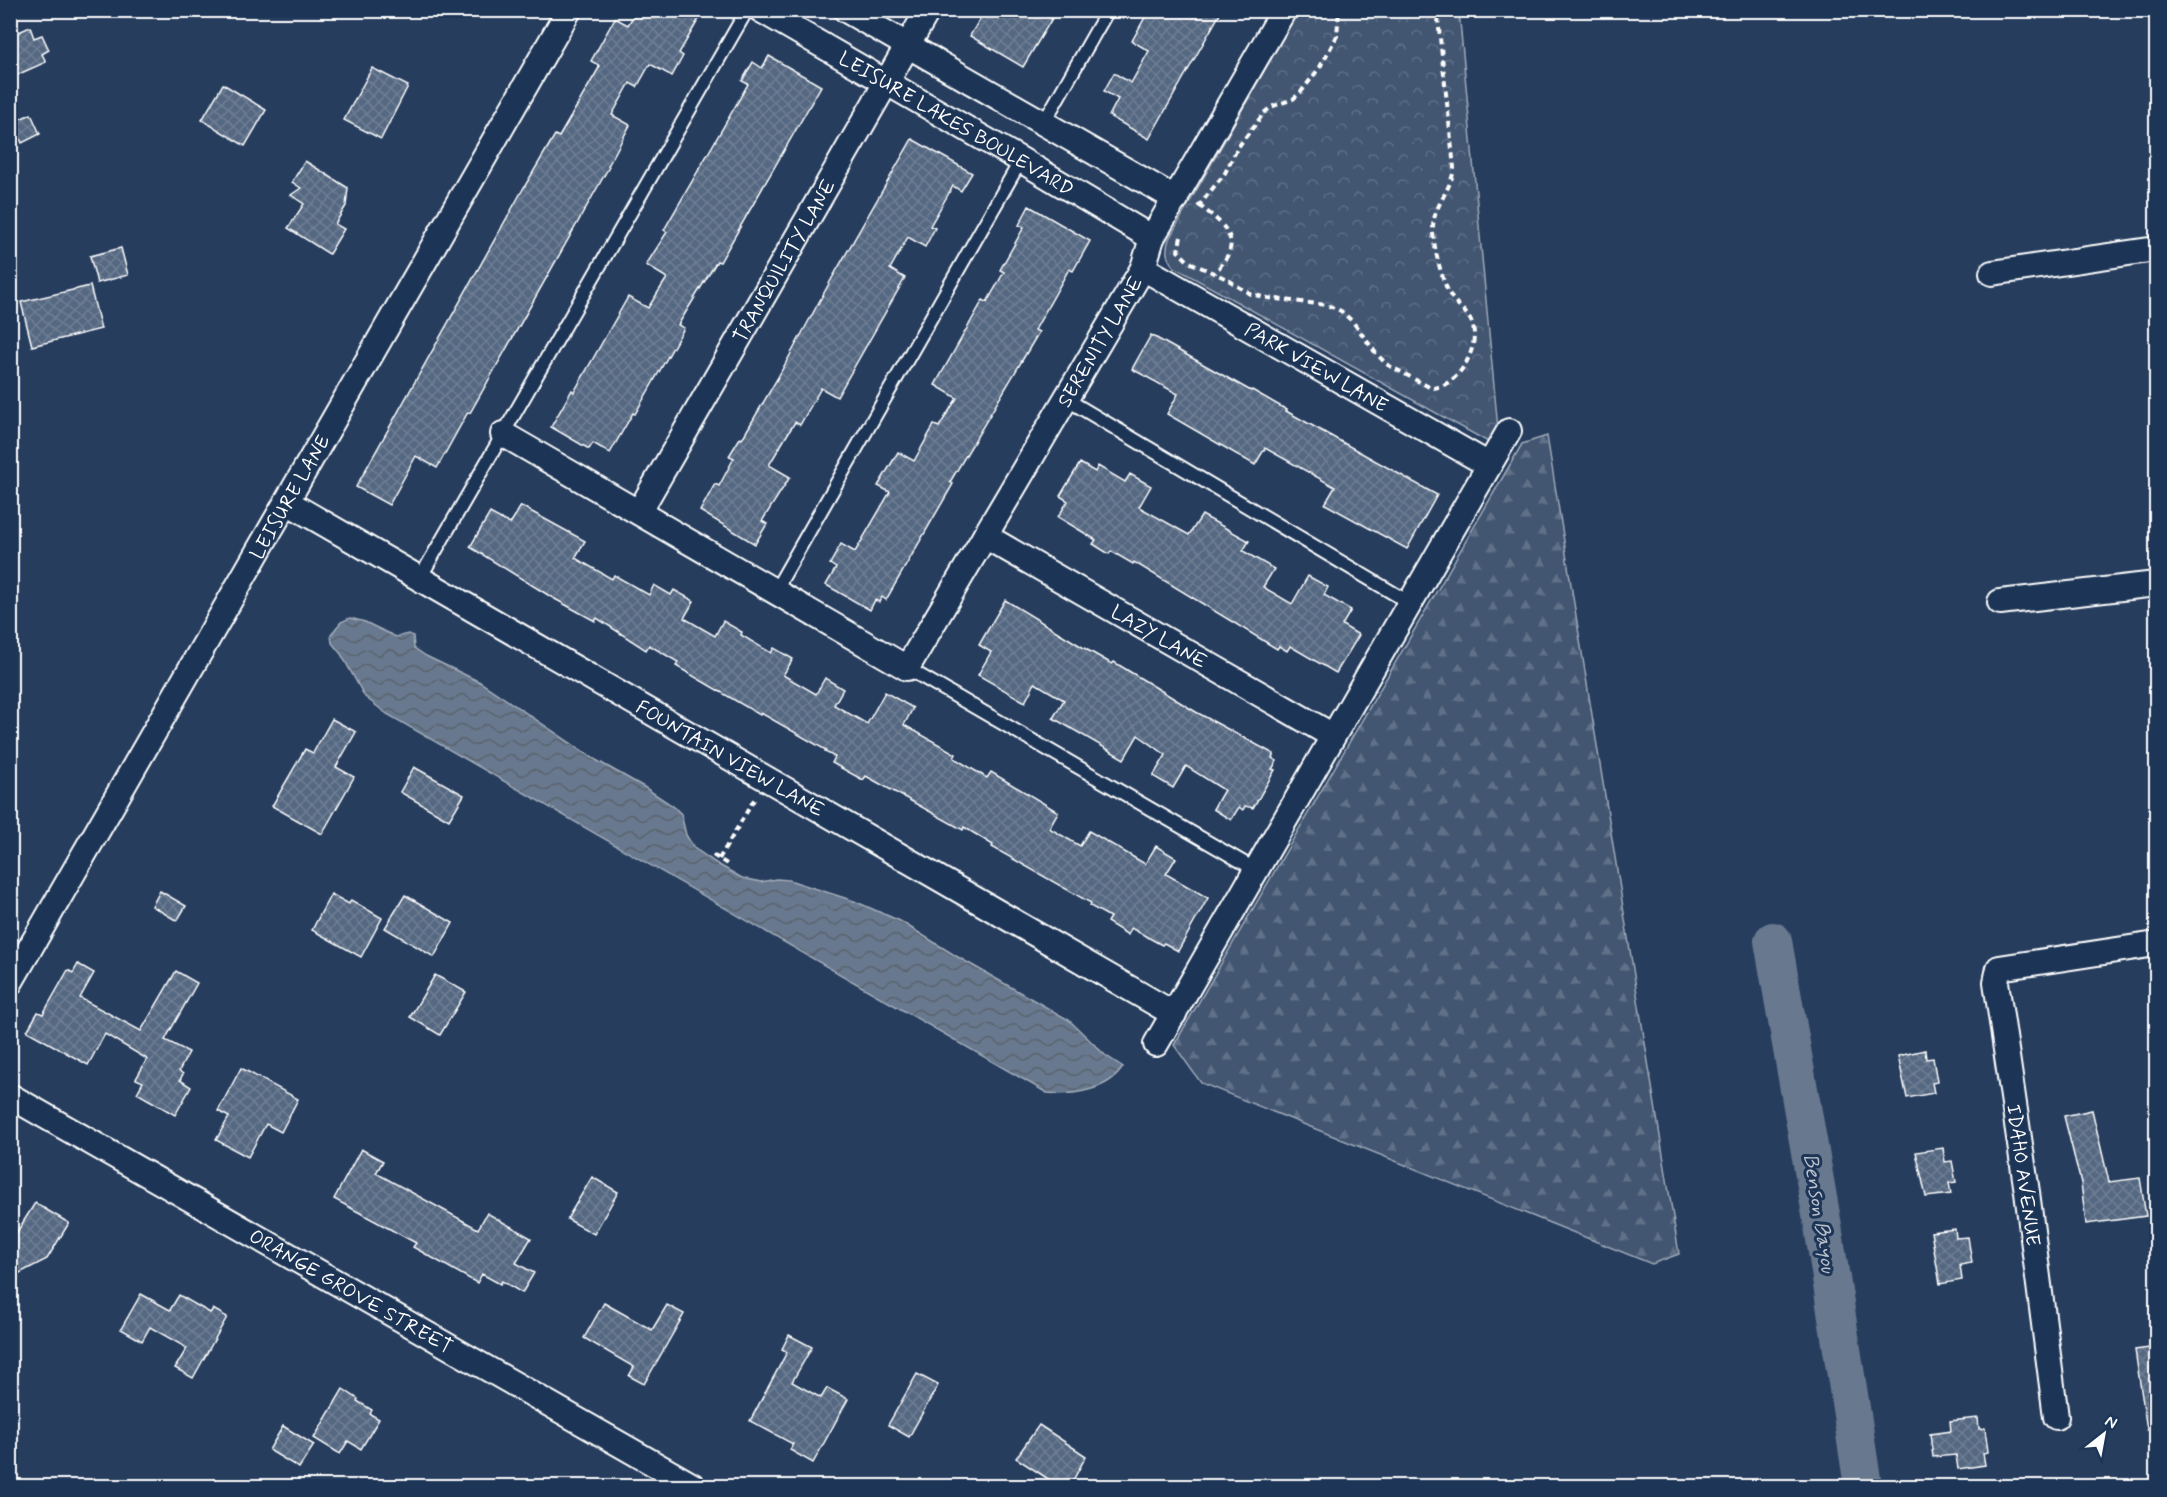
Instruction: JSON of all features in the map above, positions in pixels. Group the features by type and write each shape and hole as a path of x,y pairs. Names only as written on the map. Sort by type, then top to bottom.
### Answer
{"street":[{"name":"LEISURE LANE","path":"10,983 569,10"},
{"name":"LEISURE LAKES BOULEVARD","path":"761,10 1152,238"},
{"path":"846,10 1184,206"},
{"name":"TRANQUILITY LANE","path":"639,512 928,10"},
{"name":"SERENITY LANE","path":"907,668 1143,268 1152,238 1184,206 1284,10"},
{"path":"1992,273 2157,249"},
{"name":"PARK VIEW LANE","path":"1143,268 1489,465"},
{"path":"1156,1044 1509,431"},
{"path":"503,434 907,668"},
{"name":"FOUNTAIN VIEW LANE","path":"287,502 1174,1014"},
{"name":"LAZY LANE","path":"985,536 1333,736"},
{"path":"2000,602 2157,584"},
{"name":"IDAHO AVENUE","path":"2056,1417 2027,1192 1995,982 1999,968 2157,944"},
{"name":"ORANGE GROVE STREET","path":"10,1096 693,1486"}],"lane":[{"path":"420,578 747,10"},
{"path":"1043,124 1108,10"},
{"path":"775,591 1021,160"},
{"path":"1066,399 1410,603"},
{"path":"907,668 1256,870"}],"path":[{"path":"1199,206 1225,173 1238,147 1264,113 1293,99 1320,67 1337,36 1338,10"},
{"path":"1183,231 1178,244 1181,255 1189,262 1215,273 1250,294 1335,308 1348,316 1386,364 1431,388 1447,383 1467,363 1473,350 1472,322 1447,289 1433,228 1440,204 1452,180 1454,168 1437,10"},
{"path":"1184,206 1199,206 1217,220 1229,236 1231,242 1228,254 1215,273"},
{"path":"719,859 766,779"},
{"path":"713,855 727,864"}],"green space":[{"path":"1298,11 1459,11 1498,429 1490,443 1174,267 1168,257 1169,239"},
{"path":"1547,436 1679,1254 1652,1264 1201,1083 1174,1045 1522,444"}],"water":[{"path":"350,618 365,622 396,637 408,634 413,636 414,648 426,656 480,682 596,760 673,806 681,814 686,835 694,848 719,865 742,878 761,882 776,879 789,880 854,901 900,921 956,956 1069,1020 1105,1055 1123,1067 1109,1081 1089,1090 1047,1093 387,714 365,697 341,654 332,643 331,635 336,628 341,622"}],"building":[{"path":"637,10 688,10 700,17 679,53 683,56 672,76 650,64 637,87 630,83 612,115 630,125 609,167 470,413 468,412 437,468 416,456 389,505 356,487 523,189 555,135 559,137 600,66 591,61 615,18 628,25"},
{"path":"985,10 1057,10 1023,67 970,36"},
{"path":"1149,10 1222,10 1149,139 1109,116 1118,99 1104,91 1114,73 1131,83 1149,51 1132,41"},
{"path":"30,27 34,38 42,35 49,50 42,54 46,62 10,78 10,36"},
{"path":"769,56 821,86 720,262 717,261 678,325 684,328 635,414 633,413 610,453 593,443 589,449 551,427 572,390 574,392 628,297 648,308 667,278 646,265 667,232 664,230 748,84 742,81 753,62 762,68"},
{"path":"372,68 408,86 381,139 344,120"},
{"path":"223,84 266,110 245,146 202,120"},
{"path":"31,114 40,134 22,143 13,122"},
{"path":"912,139 972,173 961,191 953,186 930,226 935,228 925,247 908,237 890,269 905,278 837,397 821,388 800,425 795,422 769,465 790,477 762,521 767,524 755,544 700,511 715,484 719,486 734,458 729,456 740,438 742,439 777,379"},
{"path":"305,161 348,188 346,206 335,224 344,229 329,254 288,228 304,204 291,195 301,188 292,182"},
{"path":"1029,206 1090,241 1073,271 1069,269 1035,330 1039,332 950,482 953,484 886,600 882,597 879,602 875,600 870,610 826,585 836,568 830,564 841,544 855,552 890,492 878,486 898,452 914,461 934,425 939,427 957,398 935,385 983,300 987,302 1004,272 1000,270 1024,227 1019,225"},
{"path":"121,248 128,275 97,283 90,256"},
{"path":"90,286 101,329 32,346 21,302"},
{"path":"1151,335 1437,495 1407,549 1325,504 1335,487 1265,448 1255,465 1167,414 1178,394 1132,369"},
{"path":"1080,463 1095,472 1098,466 1125,482 1130,474 1151,486 1139,507 1189,535 1202,515 1249,541 1243,551 1274,569 1263,587 1292,604 1308,576 1328,587 1324,595 1351,610 1342,625 1359,635 1336,673 1290,646 1287,651 1279,646 1277,649 1134,562 1133,564 1111,551 1109,554 1093,544 1096,540 1058,517 1068,501 1060,496"},
{"path":"521,506 585,541 575,558 612,579 614,575 649,595 654,585 671,595 674,590 694,601 684,618 715,636 723,621 771,653 774,648 793,659 783,675 816,694 825,678 843,689 834,705 867,724 885,692 913,708 904,725 956,754 954,758 987,778 991,772 1058,812 1049,828 1080,846 1089,831 1145,864 1156,846 1176,858 1166,874 1208,898 1178,951 1131,928 1128,935 1107,922 1110,917 1090,906 1091,903 992,847 993,845 964,827 963,830 866,776 863,780 832,763 835,757 825,752 826,750 676,666 678,662 649,645 646,650 597,618 595,621 553,598 470,547 490,513 510,524"},
{"path":"1005,600 1084,648 1112,664 1114,662 1196,712 1274,754 1272,758 1277,761 1272,769 1275,770 1253,808 1245,806 1243,810 1239,807 1231,820 1213,809 1224,790 1186,766 1173,788 1153,776 1166,755 1138,735 1124,759 1053,718 1064,700 1035,683 1025,702 978,675 991,652 979,645"},
{"path":"332,719 356,732 336,767 354,777 322,834 272,806 305,749 313,753"},
{"path":"414,767 464,795 449,820 400,792"},
{"path":"160,891 186,906 177,921 152,906"},
{"path":"331,894 349,904 351,900 382,918 361,957 312,930"},
{"path":"405,895 453,923 434,957 385,928"},
{"path":"78,964 94,973 80,998 141,1031 176,971 197,983 165,1040 189,1052 179,1071 183,1074 180,1080 191,1087 175,1115 137,1093 143,1082 136,1079 147,1059 105,1034 88,1065 27,1031 38,1012 43,1014 68,970 73,973"},
{"path":"435,975 466,992 440,1035 410,1017"},
{"path":"1925,1050 1926,1059 1933,1058 1937,1082 1932,1083 1934,1093 1907,1098 1898,1056"},
{"path":"241,1068 298,1099 281,1132 266,1124 248,1157 216,1140 229,1117 218,1111"},
{"path":"2092,1110 2109,1182 2140,1178 2146,1216 2086,1224 2081,1183 2064,1116"},
{"path":"1943,1148 1945,1162 1952,1161 1956,1182 1949,1183 1951,1194 1926,1197 1916,1152"},
{"path":"361,1149 383,1161 376,1173 478,1229 487,1213 531,1238 516,1263 534,1273 522,1293 502,1281 500,1284 482,1274 477,1283 413,1247 416,1243 334,1199"},
{"path":"592,1177 618,1192 594,1234 567,1219"},
{"path":"35,1203 69,1223 47,1259 10,1278 10,1243"},
{"path":"1955,1229 1956,1238 1968,1237 1972,1263 1960,1265 1962,1280 1940,1284 1931,1232"},
{"path":"141,1294 170,1310 179,1295 210,1313 213,1309 227,1317 193,1378 175,1368 187,1348 150,1327 142,1341 121,1329"},
{"path":"604,1303 652,1330 667,1305 684,1314 644,1384 629,1376 634,1367 584,1338"},
{"path":"789,1335 812,1347 792,1382 821,1398 827,1388 848,1399 813,1463 790,1450 793,1444 750,1421 787,1352 782,1349"},
{"path":"2157,1347 2157,1429 2147,1430 2135,1350"},
{"path":"917,1374 938,1385 909,1437 888,1425"},
{"path":"343,1389 372,1410 370,1414 379,1419 361,1449 348,1441 340,1454 314,1438"},
{"path":"1978,1418 1979,1429 1985,1428 1988,1452 1983,1453 1985,1465 1958,1469 1956,1455 1933,1457 1930,1434 1951,1431 1950,1421"},
{"path":"1039,1425 1086,1456 1070,1486 1059,1486 1016,1458"},
{"path":"283,1426 314,1445 299,1468 269,1450"}],"waterway":[{"name":"Benson Bayou","path":"1773,941 1823,1226 1863,1486"}]}
